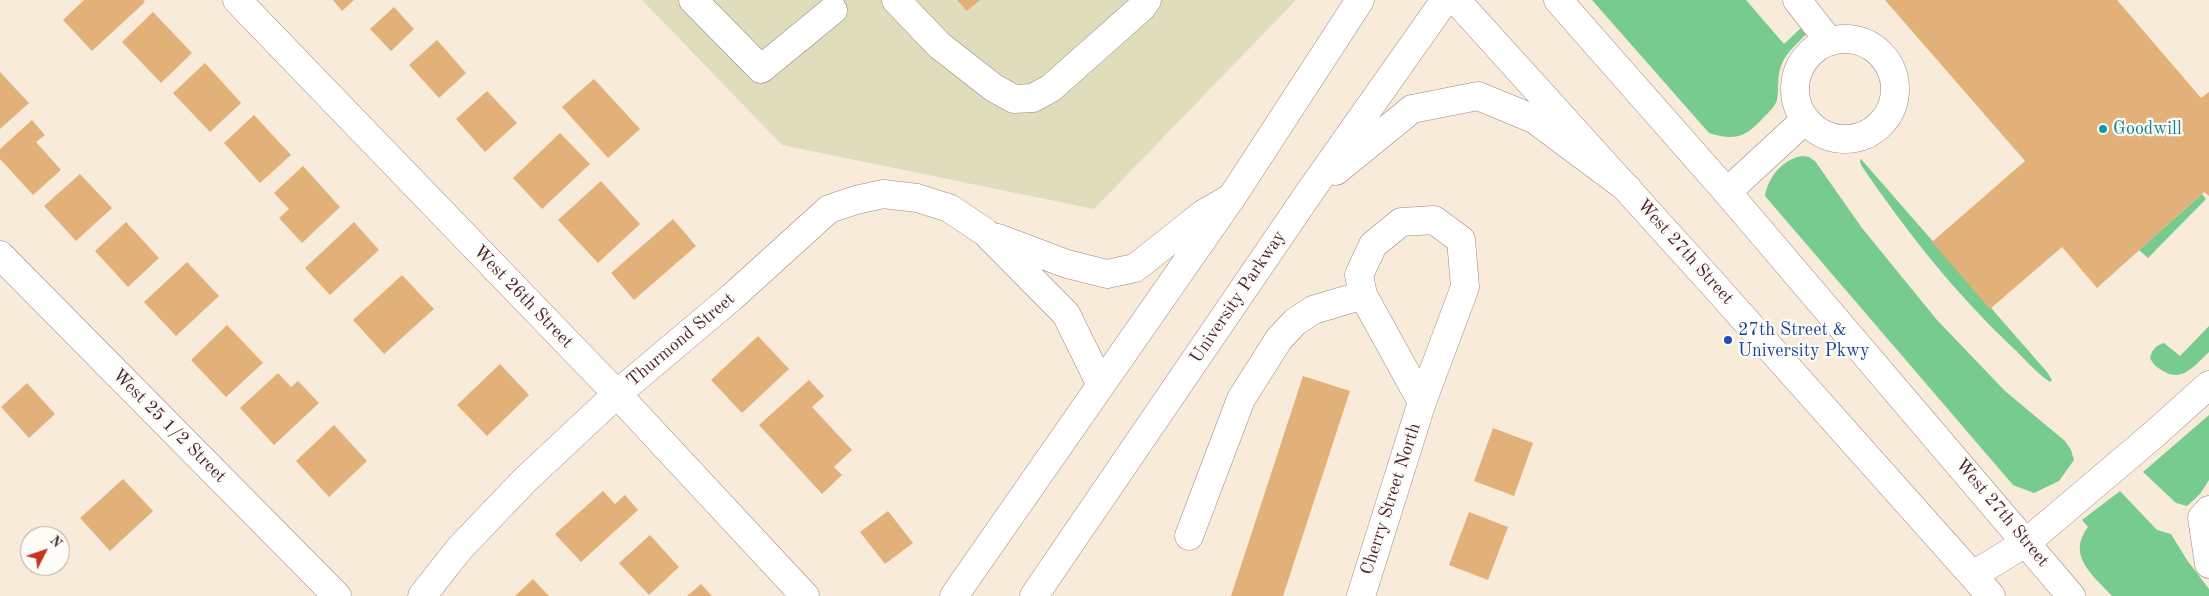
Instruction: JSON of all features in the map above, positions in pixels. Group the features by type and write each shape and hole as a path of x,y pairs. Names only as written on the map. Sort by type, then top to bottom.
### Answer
{"street":[{"name":"West 26th Street","path":"237,0 617,394 805,596"},
{"path":"693,0 760,69 833,10"},
{"path":"896,0 939,45 994,88 1014,99 1033,98 1051,88 1141,8 1147,0"},
{"path":"954,596 1100,383 1232,198 1360,0"},
{"name":"University Parkway","path":"1034,596 1309,193 1444,0"},
{"name":"West 27th Street","path":"1456,0 1628,189 1991,596"},
{"name":"West 27th Street","path":"1558,0 1727,192 2027,542 2071,596"},
{"path":"1796,0 1829,41"},
{"path":"1845,38 1861,41 1875,49 1886,61 1893,75 1895,92 1891,109 1882,124 1868,134 1851,139 1834,138 1818,132 1805,120 1797,106 1794,90 1796,74 1803,60 1814,48 1829,41 1845,38"},
{"path":"1309,193 1412,109 1478,96 1534,118 1628,189"},
{"path":"1727,192 1805,120"},
{"name":"Thurmond Street","path":"422,596 460,548 526,479 617,394 732,297 828,209 882,194 917,198 949,208 985,232 1066,314 1100,383"},
{"name":"Thurmond Street","path":"985,232 1067,264 1107,274 1135,268 1203,214 1232,198"},
{"name":"Cherry Street North","path":"1361,596 1422,402 1464,287 1461,240 1434,220 1401,222 1373,245 1359,275 1363,295 1422,402"},
{"name":"West 25 1/2 Street","path":"0,255 337,596"},
{"path":"1190,536 1241,399 1279,339 1295,322 1313,310 1363,295"},
{"path":"1973,575 2027,542 2151,438 2209,385"},
{"path":"2209,510 2202,518 2209,564"}],"shaded area":[{"path":"642,0 1296,0 1094,209 782,145"}],"green space":[{"path":"1592,0 1746,0 1784,44 1802,27 1807,33 1783,61 1779,74 1777,100 1773,107 1757,125 1745,134 1725,137 1709,133"},
{"path":"1802,156 1809,157 1815,161 1862,228 1937,320 2005,391 2065,441 2071,450 2074,460 2059,481 2034,493 2013,485 1765,196 1769,182 1778,170 1789,161"},
{"path":"1861,159 2047,372 2052,380 2050,382 2035,370 1990,325 1931,260 1861,165"},
{"path":"2202,194 2206,199 2148,258 2139,250"},
{"path":"2209,326 2209,352 2185,373 2173,375 2167,373 2159,369 2150,358 2153,350 2164,343 2180,356"},
{"path":"2209,415 2209,480 2200,494 2187,506 2176,503 2143,472"},
{"path":"2120,491 2157,530 2171,534 2187,560 2209,589 2209,596 2112,596 2090,573 2081,556 2082,537 2088,527 2082,520"}],"building":[{"path":"84,0 143,0 145,2 92,51 63,20"},
{"path":"333,0 354,0 342,11"},
{"path":"957,0 980,0 967,11"},
{"name":"Goodwill","path":"1885,0 2117,0 2201,98 2209,92 2209,196 2204,192 2097,288 2062,247 1990,309 1932,242 2025,161"},
{"path":"394,7 414,29 391,51 370,29"},
{"path":"153,12 192,53 161,83 122,42"},
{"path":"437,40 466,73 439,98 409,65"},
{"path":"205,63 241,103 210,132 173,93"},
{"path":"0,72 29,103 0,129"},
{"path":"594,79 640,129 608,158 562,107"},
{"path":"487,91 517,123 485,152 456,119"},
{"path":"254,115 291,155 260,183 224,143"},
{"path":"32,120 45,135 36,142 61,170 33,195 0,159 0,149"},
{"path":"560,133 590,164 542,209 513,178"},
{"path":"303,166 340,207 302,243 279,218 289,209 274,193"},
{"path":"80,174 112,208 76,241 44,206"},
{"path":"601,181 640,224 598,263 558,220"},
{"path":"673,219 696,246 634,300 611,273"},
{"path":"126,222 159,258 128,287 95,251"},
{"path":"354,222 379,250 330,295 305,268"},
{"path":"187,262 219,296 176,336 144,302"},
{"path":"402,275 434,309 384,354 353,320"},
{"path":"227,325 263,363 226,397 191,360"},
{"path":"758,336 789,369 742,413 711,380"},
{"path":"500,364 529,395 487,436 457,405"},
{"path":"278,373 291,387 298,381 319,403 274,445 240,408"},
{"path":"1303,376 1350,391 1283,596 1231,596"},
{"path":"809,380 824,396 812,407 852,450 834,467 842,475 822,494 759,425"},
{"path":"27,383 55,414 29,438 1,407"},
{"path":"334,425 367,461 329,497 296,461"},
{"path":"1493,428 1533,443 1514,496 1474,481"},
{"path":"123,479 153,511 110,551 80,518"},
{"path":"603,491 615,504 625,495 638,510 581,562 555,534"},
{"path":"888,511 913,543 885,564 860,532"},
{"path":"1469,512 1508,527 1488,580 1449,565"},
{"path":"650,535 679,567 649,595 619,563"},
{"path":"533,579 549,596 515,596"},
{"path":"701,584 712,596 687,596"}],"place":[{"name":"Goodwill","path":"2103,129"},
{"name":"27th Street & University Pkwy","path":"1728,340"}]}
